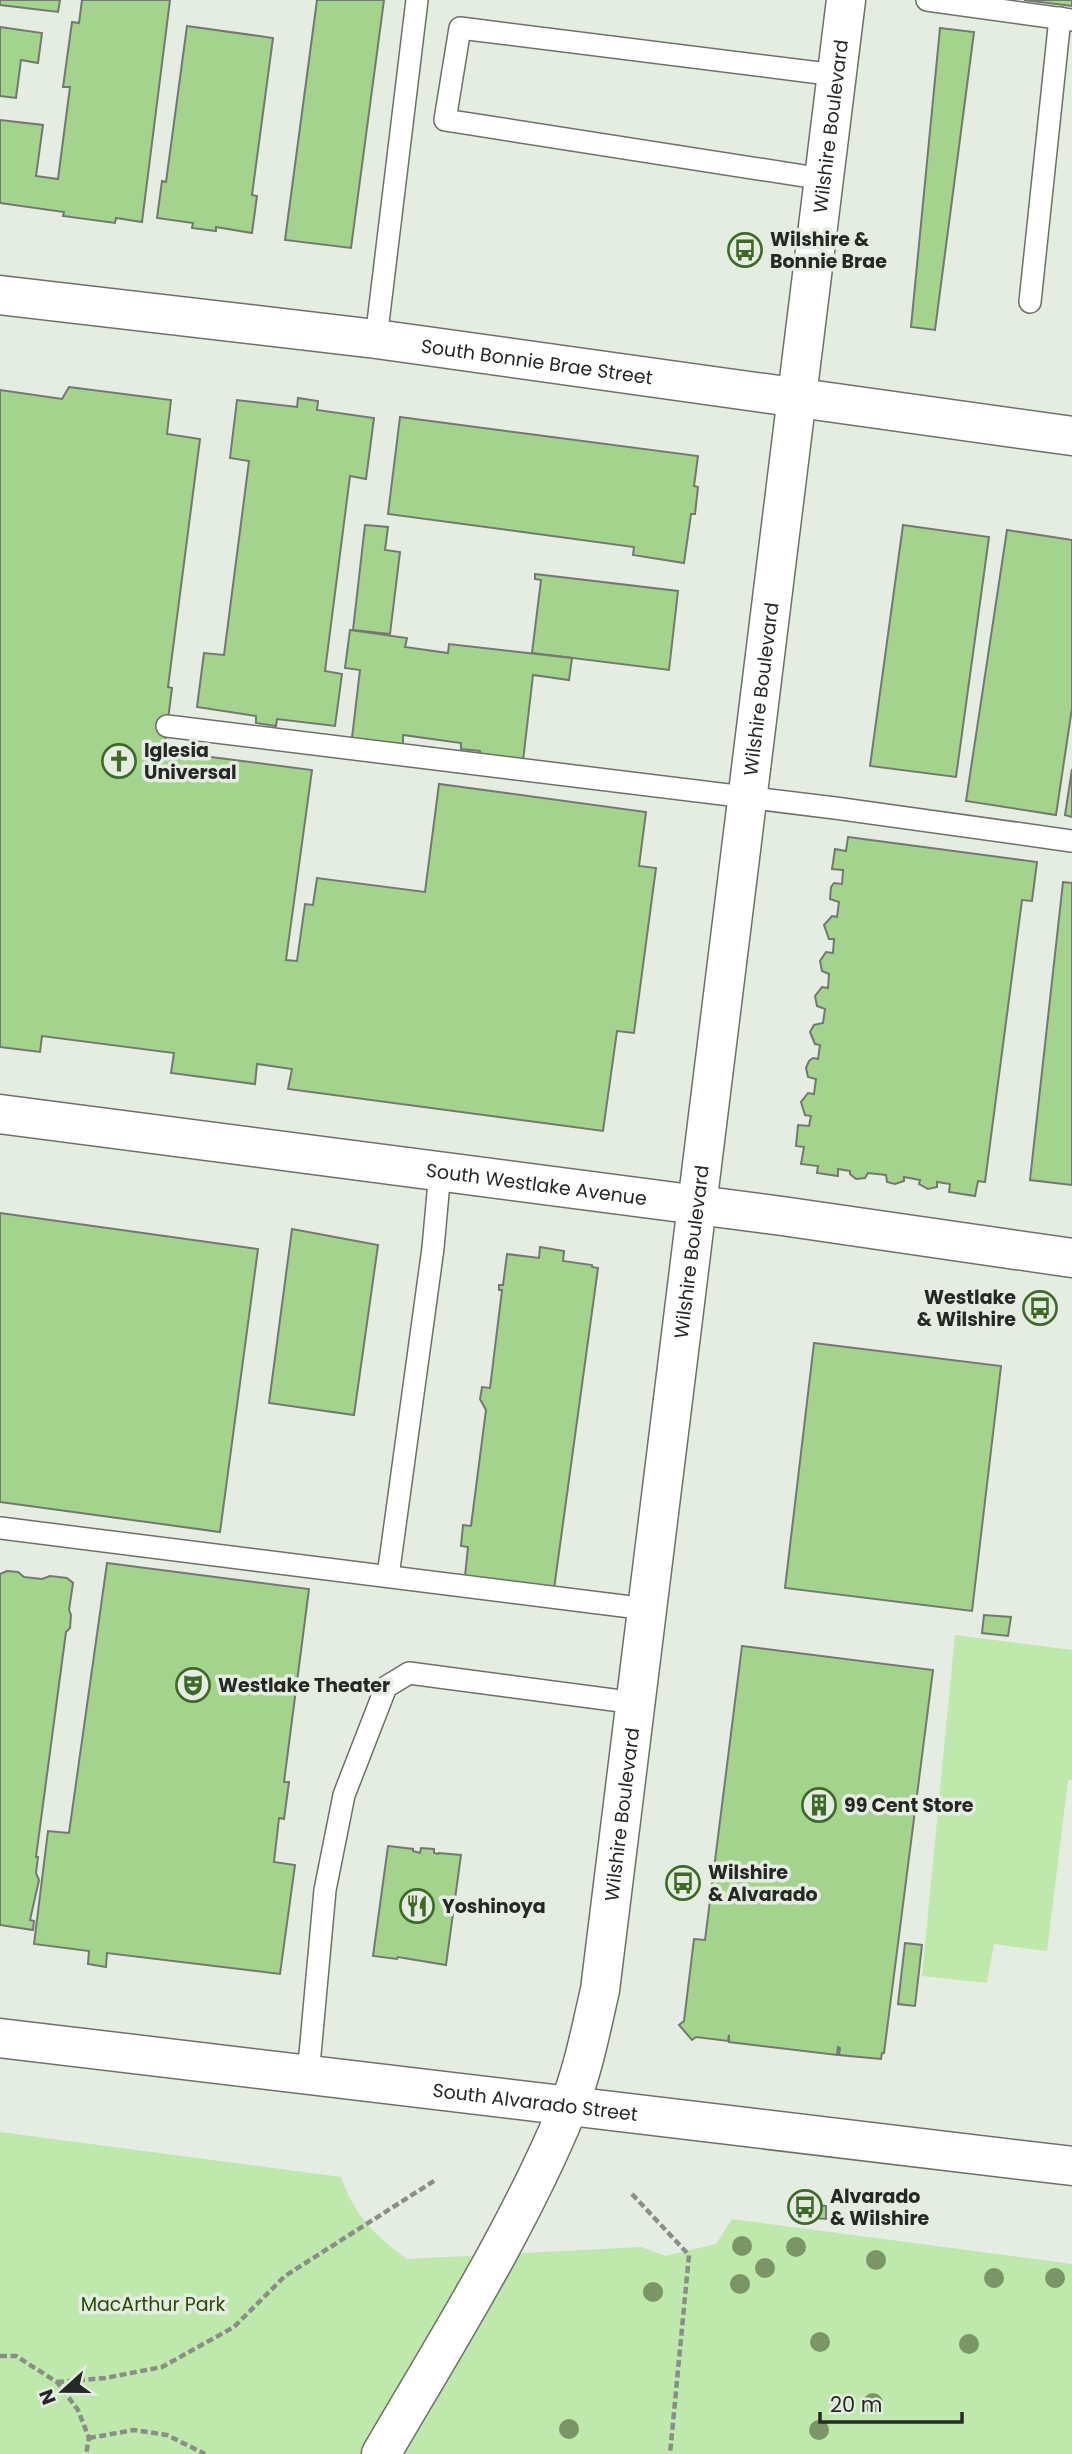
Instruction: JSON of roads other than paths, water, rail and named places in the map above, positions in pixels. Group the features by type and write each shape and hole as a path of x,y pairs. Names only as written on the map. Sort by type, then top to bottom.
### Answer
{"main road":[{"name":"Wilshire Boulevard","path":"381,2454 494,2260 569,2106 600,1990 846,0"},
{"name":"South Bonnie Brae Street","path":"0,295 376,339 1072,436"},
{"name":"South Westlake Avenue","path":"0,1114 697,1205 1072,1258"},
{"name":"South Alvarado Street","path":"0,2038 1072,2166"}],"lane":[{"path":"376,339 417,0"},
{"path":"927,0 1066,19 1030,303"},
{"path":"823,179 445,120 460,28 836,75"},
{"path":"167,726 1072,841"},
{"path":"388,1576 433,1248 440,1171"},
{"path":"0,1528 648,1609"},
{"path":"309,2076 325,1890 344,1795 386,1687 410,1673 636,1703"}],"place":[{"name":"Wilshire & Bonnie Brae","path":"745,250"},
{"name":"Iglesia Universal","path":"119,761"},
{"name":"Westlake & Wilshire","path":"1040,1308"},
{"name":"Westlake Theater","path":"193,1685"},
{"name":"99 Cent Store","path":"819,1805"},
{"name":"Wilshire & Alvarado","path":"683,1883"},
{"name":"Yoshinoya","path":"417,1906"},
{"name":"Alvarado & Wilshire","path":"805,2207"}],"park label":[{"name":"MacArthur Park","path":"153,2304"}]}
